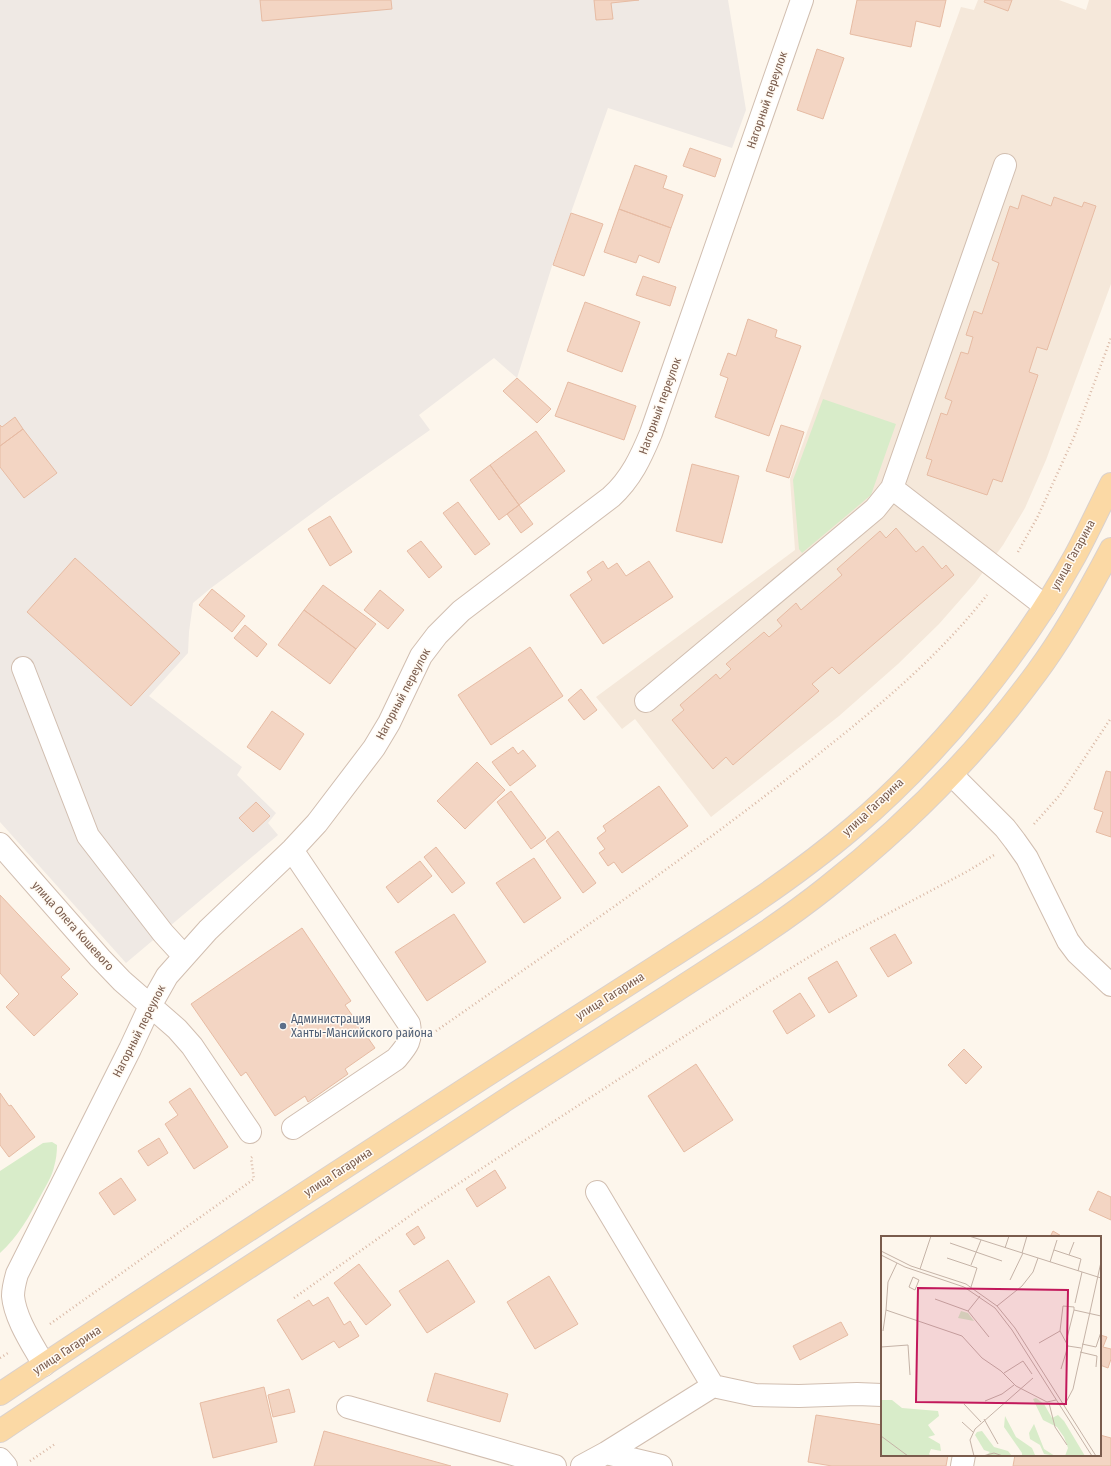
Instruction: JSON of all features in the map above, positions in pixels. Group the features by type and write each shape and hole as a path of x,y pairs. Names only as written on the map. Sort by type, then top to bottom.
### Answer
{"main road":[{"name":"улица Гагарина","path":"0,1394 387,1140 719,926 804,867 854,826 927,757 972,704 1013,652 1045,606 1075,556 1111,484"},
{"path":"0,1432 403,1167 738,951 823,890 868,854 952,775 996,723 1037,671 1067,626 1098,574 1111,548"}],"street":[{"name":"Нагорный переулок","path":"44,1365 29,1338 14,1301 7,1295 150,1006 167,976 184,956 208,930 292,850 317,823 374,748 389,723 421,656 437,635 461,611 622,488 642,456 651,433 802,0"},
{"path":"646,701 875,509 892,488 1005,164"},
{"path":"892,488 1002,575 1045,606"},
{"path":"23,668 88,836 163,933 184,956"},
{"path":"952,775 1005,828 1015,841 1031,865 1068,941 1077,954 1111,985"},
{"name":"улица Олега Кошевого","path":"0,844 100,958 122,981 177,1029 192,1046 250,1132"},
{"path":"292,850 409,1024 411,1036 406,1047 396,1059 293,1128"},
{"path":"597,1192 713,1386"},
{"path":"582,1466 606,1453 713,1386 754,1395 881,1395"},
{"path":"348,1408 555,1466"},
{"path":"606,1453 661,1466"},
{"path":"962,1466 964,1456"},
{"path":"0,1459 6,1466"}],"path":[{"path":"433,1033 732,821 846,733 925,663 968,617 1002,575 1022,546 1042,509 1074,437 1111,338"},
{"path":"294,1298 421,1208 760,987 827,946 968,871 1015,841 1040,819 1060,795 1111,718"},
{"path":"0,1358 254,1179 251,1158"},
{"path":"28,1462 54,1444"}],"shaded area":[{"path":"0,0 728,0 746,110 732,148 608,108 552,266 517,378 494,358 419,415 430,430 330,500 193,603 188,653 149,696 242,767 237,775 276,813 268,823 278,835 126,963 0,822"},
{"path":"978,0 1059,0 1086,10 1089,0 1111,0 1111,284 1046,460 1025,508 1003,545 975,583 939,624 898,664 839,716 711,817 635,719 622,729 596,697 795,550 790,479 961,7 974,10"}],"green space":[{"path":"823,399 896,424 871,495 802,553 799,549 793,480"},
{"path":"52,1142 57,1145 57,1148 55,1162 50,1177 23,1226 0,1253 0,1171 43,1143"}],"building":[{"path":"260,0 391,0 392,9 262,21"},
{"path":"594,0 639,0 611,3 613,19 596,20"},
{"path":"857,0 946,0 940,27 916,21 911,47 850,34"},
{"path":"985,0 1012,0 1008,11 984,2"},
{"path":"817,49 844,58 823,119 797,110"},
{"path":"690,148 721,159 715,177 683,166"},
{"path":"635,165 667,176 663,188 683,195 671,228 619,209"},
{"path":"1022,195 1051,206 1054,197 1082,207 1084,202 1096,206 1047,350 1037,347 1029,372 1038,375 1002,482 993,479 987,495 927,475 932,460 926,458 941,413 947,415 952,401 945,398 961,352 968,354 973,337 966,335 974,311 982,314 999,263 992,260 1010,206 1018,209"},
{"path":"619,209 671,228 659,263 639,255 636,263 604,252"},
{"path":"571,213 603,224 584,276 553,265"},
{"path":"643,276 676,287 670,306 636,295"},
{"path":"585,302 640,322 622,372 567,351"},
{"path":"748,319 777,330 775,337 801,346 769,436 715,417 728,378 720,375 728,353 736,356"},
{"path":"517,378 551,409 537,423 503,391"},
{"path":"568,382 636,406 624,440 555,416"},
{"path":"15,417 23,429 0,446 0,425 2,427"},
{"path":"781,425 804,432 789,478 766,471"},
{"path":"23,429 57,473 24,498 0,467 0,446"},
{"path":"536,431 565,471 519,505 490,465"},
{"path":"692,464 739,476 722,543 676,531"},
{"path":"490,465 519,505 499,520 470,480"},
{"path":"458,502 490,544 475,555 443,513"},
{"path":"519,505 533,524 521,533 507,514"},
{"path":"330,516 352,552 330,566 308,529"},
{"path":"896,528 916,552 923,546 942,569 946,565 954,575 839,674 832,667 812,684 819,691 733,765 726,757 713,769 672,720 684,710 680,705 716,674 720,679 731,669 726,664 764,632 769,637 782,626 777,620 796,603 801,610 842,575 837,569 880,531 886,538"},
{"path":"421,541 442,567 429,578 407,551"},
{"path":"75,558 180,653 131,706 27,612"},
{"path":"603,561 608,569 617,563 626,576 649,561 673,597 603,644 570,595 592,580 587,572"},
{"path":"323,585 376,624 356,649 304,610"},
{"path":"212,589 245,616 232,632 199,605"},
{"path":"380,590 404,610 388,629 364,610"},
{"path":"304,610 356,649 330,684 278,645"},
{"path":"245,625 267,644 257,657 234,638"},
{"path":"530,647 563,696 491,745 458,695"},
{"path":"581,689 597,710 584,720 568,700"},
{"path":"272,711 304,734 280,770 247,747"},
{"path":"513,747 518,754 523,750 536,766 510,786 492,762"},
{"path":"477,762 505,790 465,829 437,801"},
{"path":"1106,771 1111,772 1111,837 1096,832 1103,812 1094,809"},
{"path":"659,786 688,826 622,873 614,862 608,866 599,853 605,849 597,838 606,831 603,826"},
{"path":"511,791 546,838 531,849 497,802"},
{"path":"256,802 270,816 253,832 239,818"},
{"path":"558,831 596,883 583,893 546,841"},
{"path":"436,847 465,883 452,893 424,857"},
{"path":"534,858 561,898 524,923 496,883"},
{"path":"420,861 432,876 398,903 386,887"},
{"path":"0,895 70,969 61,977 78,994 34,1036 6,1007 19,994 0,973"},
{"path":"454,914 486,962 427,1001 395,952"},
{"name":"Администрация Ханты-Мансийского района","path":"302,928 351,1001 345,1005 375,1048 345,1069 348,1074 308,1102 305,1096 275,1116 246,1072 241,1076 191,1004"},
{"path":"895,934 912,963 888,977 870,948"},
{"path":"837,961 857,996 829,1013 808,978"},
{"path":"800,993 815,1016 787,1034 773,1011"},
{"path":"964,1049 982,1067 966,1084 948,1065"},
{"path":"696,1064 733,1120 684,1152 648,1096"},
{"path":"190,1088 228,1147 194,1169 165,1124 178,1115 169,1102"},
{"path":"0,1093 35,1137 9,1157 0,1145"},
{"path":"159,1138 168,1153 148,1166 138,1151"},
{"path":"495,1170 506,1188 477,1207 466,1189"},
{"path":"121,1178 136,1200 114,1215 99,1193"},
{"path":"1098,1191 1111,1197 1111,1220 1089,1210"},
{"path":"418,1226 425,1238 414,1245 406,1234"},
{"path":"1053,1231 1061,1236 1050,1236"},
{"path":"448,1260 475,1302 427,1333 399,1291"},
{"path":"359,1264 391,1305 366,1325 334,1283"},
{"path":"549,1276 578,1324 535,1349 507,1302"},
{"path":"328,1297 344,1325 350,1321 359,1336 339,1348 334,1341 302,1360 277,1320 309,1300 313,1306"},
{"path":"841,1322 848,1335 800,1360 793,1346"},
{"path":"1101,1335 1107,1337 1103,1347 1111,1349 1111,1359 1108,1368 1101,1365"},
{"path":"435,1373 508,1394 500,1422 427,1401"},
{"path":"264,1387 277,1442 213,1458 200,1403"},
{"path":"289,1389 295,1412 273,1417 268,1395"},
{"path":"816,1415 881,1425 881,1456 948,1456 946,1466 832,1466 808,1462"},
{"path":"324,1431 451,1466 314,1466"},
{"path":"1101,1435 1111,1438 1111,1466 1013,1466 1015,1456 1101,1456"}],"place":[{"name":"Администрация Ханты-Мансийского района","path":"283,1026"}]}
